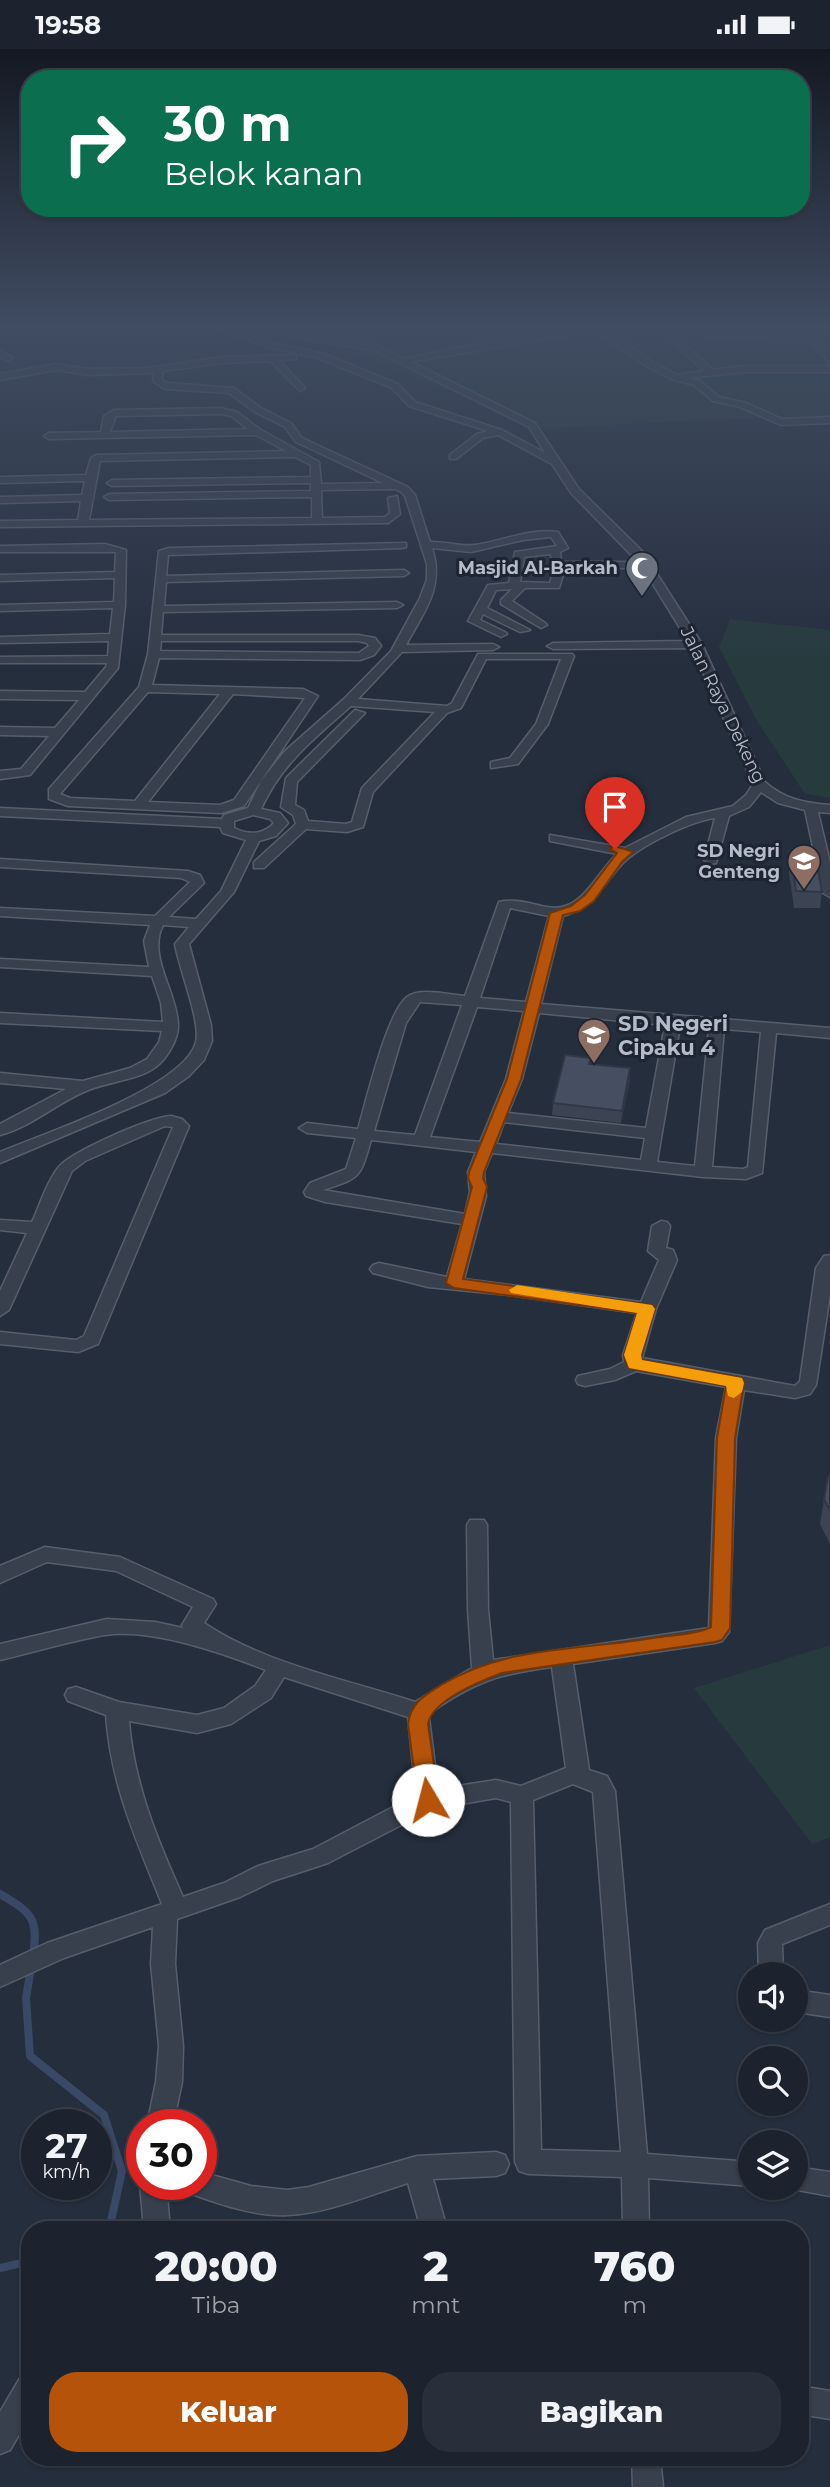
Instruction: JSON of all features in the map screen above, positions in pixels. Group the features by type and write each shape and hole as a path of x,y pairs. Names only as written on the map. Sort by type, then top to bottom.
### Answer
{"street":[{"path":"268,438 316,464 317,521"},
{"path":"253,811 267,781 283,760 348,702 399,649 430,588 433,571 410,495 398,486 297,438"},
{"path":"453,457 478,438"},
{"path":"509,438 556,465"},
{"name":"Jalan Raya Dekeng","path":"538,438 575,491 638,553 646,565 696,644 759,784 784,801 811,808 830,809"},
{"path":"83,524 94,459 296,454"},
{"path":"105,524 116,457"},
{"path":"0,480 90,478"},
{"path":"112,483 317,487"},
{"path":"109,496 398,486"},
{"path":"0,500 87,498"},
{"path":"0,524 388,520 395,514 393,498"},
{"path":"426,545 444,544 471,549 523,537 554,534 563,548 519,554 518,585 505,602 541,625"},
{"path":"145,688 303,693 313,698 239,803 221,809 138,806 68,802 54,796 54,792 145,688 154,654 163,553 402,545"},
{"path":"0,549 121,550 114,659 106,677 24,772 13,776 0,775"},
{"path":"501,634 474,621 492,587 555,586 560,565 554,550"},
{"path":"560,565 646,565"},
{"path":"161,579 404,573"},
{"path":"0,578 120,575"},
{"path":"0,608 119,605"},
{"path":"158,609 397,605"},
{"path":"481,609 524,630"},
{"path":"0,640 115,638"},
{"path":"156,638 358,638 371,640 373,647"},
{"path":"154,654 360,657 373,647 399,649 696,644"},
{"path":"259,865 303,825 347,828 358,824 367,792 443,711 457,705 482,656 568,656 542,724 514,761 495,765"},
{"path":"0,660 114,659"},
{"path":"138,806 229,691"},
{"path":"0,695 86,697"},
{"path":"348,702 443,711"},
{"path":"303,825 299,813 288,807 291,781 359,713"},
{"path":"0,731 58,732"},
{"path":"421,1140 504,905 557,913 576,908 589,898 617,859 627,852 694,818 723,814 747,804 755,796 759,784"},
{"path":"811,808 830,893"},
{"path":"0,812 226,823 235,815 253,811 269,813 281,823 270,834 254,837 233,833 226,823"},
{"path":"711,860 723,814"},
{"path":"0,1158 159,1090 179,1079 193,1066 201,1055 206,1031 182,944 227,892 254,837"},
{"path":"555,838 627,852"},
{"path":"0,863 191,875 197,883 178,898 159,921 152,938 156,972 168,1001 171,1027 167,1042 152,1062 136,1071 84,1086 0,1130"},
{"path":"0,912 198,923"},
{"path":"454,1283 480,1187 475,1178 514,1079 557,913"},
{"path":"0,963 156,972"},
{"path":"472,1220 313,1194 312,1189 343,1178 354,1171 398,1023 411,1001 425,997 830,1033"},
{"path":"0,1018 171,1027"},
{"path":"648,1166 673,1021"},
{"path":"703,1172 717,1025"},
{"path":"307,1128 703,1172 746,1174 756,1168 769,1029"},
{"path":"0,1078 84,1086"},
{"path":"500,1117 653,1134"},
{"path":"0,1310 60,1175 70,1165 92,1152 165,1120 179,1123 181,1126 92,1340 78,1346 0,1338"},
{"path":"0,1225 36,1229"},
{"path":"635,1364 632,1355 646,1309 668,1260 667,1254 657,1251 661,1226"},
{"path":"585,1380 614,1374 635,1364 736,1383 795,1392 803,1390 807,1386 825,1268 830,1260"},
{"path":"379,1269 428,1281 646,1309"},
{"path":"428,1800 418,1724 420,1712 429,1702 483,1672 500,1666 561,1656 648,1647 715,1635 719,1632 726,1438 736,1383"},
{"path":"477,1525 478,1610 483,1672"},
{"path":"0,1575 45,1554 120,1564 206,1604 192,1625 218,1643"},
{"path":"0,1652 107,1627 155,1630 218,1643 279,1667 420,1712"},
{"path":"561,1656 578,1774"},
{"path":"76,1695 117,1710 197,1724 232,1715 263,1692 279,1667"},
{"path":"117,1710 119,1746 143,1834 162,1873 170,1911 163,1964 171,2046 169,2083 163,2109"},
{"path":"5,1974 56,1950 232,1890 266,1873 320,1856 428,1800 496,1789 522,1795 578,1774 599,1782 604,1791 635,2165 636,2221"},
{"path":"522,1795 528,2162 635,2165 738,2173"},
{"path":"771,1962 770,1943 773,1937 830,1914"},
{"path":"808,2003 830,2006"},
{"path":"217,2189 251,2199 287,2203 309,2200 417,2168 496,2164"},
{"path":"417,2168 432,2221"},
{"path":"808,2181 830,2184"},
{"path":"154,2200 156,2221"},
{"path":"809,2402 830,2405"},
{"path":"0,2440 21,2404"},
{"path":"647,2466 648,2487"}],"green space":[{"path":"730,619 830,630 830,798 805,794 757,721 719,647"},
{"path":"830,1645 830,1837 812,1844 694,1688"}],"building":[{"path":"791,857 816,858 822,892 796,891"},
{"path":"565,1055 591,1058 589,1064 630,1068 622,1111 553,1103"},
{"path":"830,1475 830,1511 824,1499"}],"waterway":[{"path":"0,1894 26,1911 30,1917 35,1932 33,1955"},
{"path":"31,1968 26,1998 30,2056 104,2115 122,2171 111,2221"},
{"path":"0,2268 21,2263"}],"slow traffic":[{"path":"517,1290 646,1309 632,1355 635,1364 736,1383 734,1392"}],"place":[{"name":"Masjid Al-Barkah","path":"642,598"},
{"name":"SD Negri Genteng","path":"804,891"},
{"name":"SD Negeri Cipaku 4","path":"594,1065"}],"route":[{"path":"428,1800 418,1724 420,1712 429,1702 471,1677 500,1666 575,1653 648,1647 715,1635 720,1628 726,1438 736,1383 635,1364 632,1355 646,1309 454,1283 480,1187 475,1178 476,1172 514,1079 557,913 576,908 589,898 617,859 627,852 615,849"}]}
